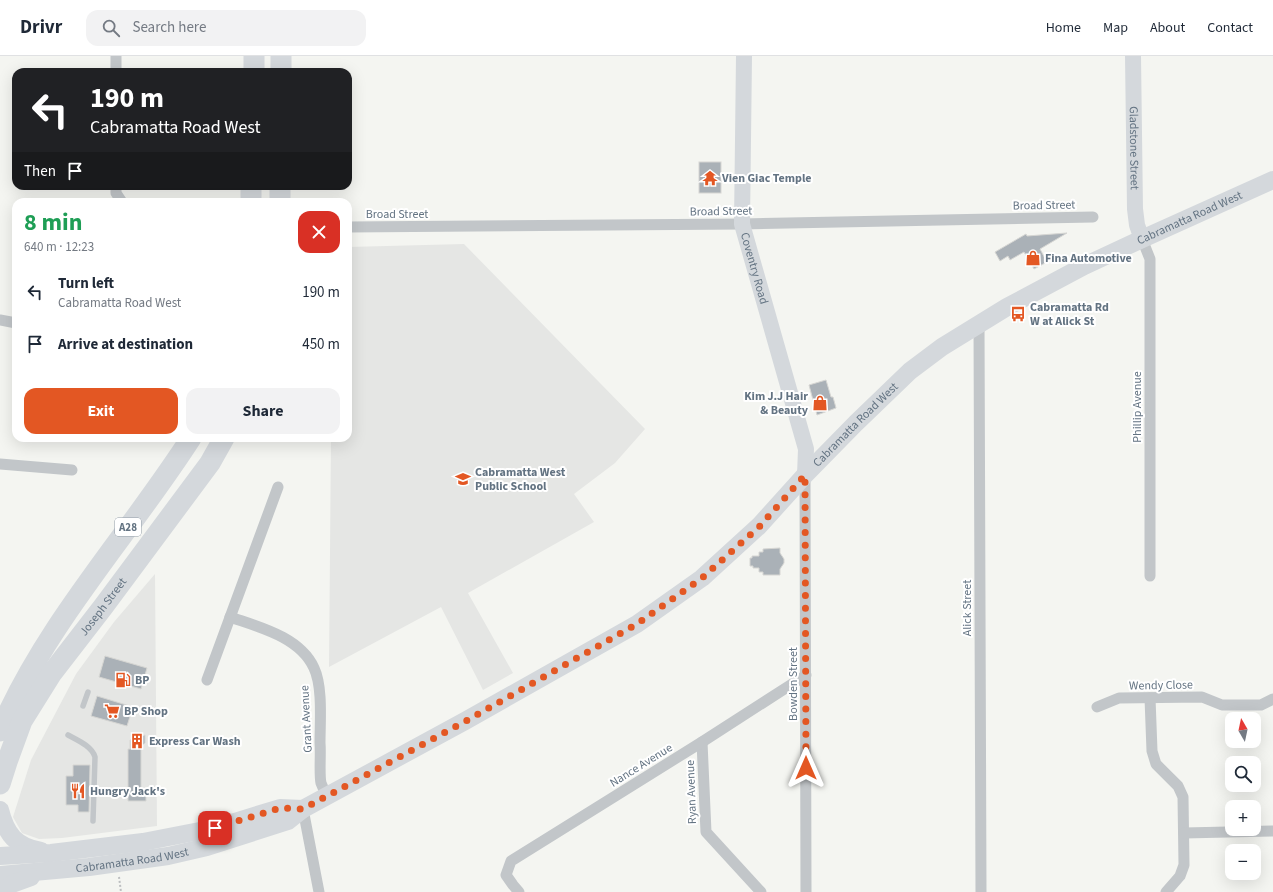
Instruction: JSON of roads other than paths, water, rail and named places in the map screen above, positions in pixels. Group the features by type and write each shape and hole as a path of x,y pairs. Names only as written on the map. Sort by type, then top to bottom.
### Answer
{"highway":[{"path":"254,56 254,68"},
{"path":"281,56 281,68"},
{"name":"Joseph Street","path":"0,731 10,708 64,616 188,442"},
{"name":"Joseph Street","path":"0,784 6,762 22,721 52,673 210,463 222,442"}],"main road":[{"name":"Cabramatta Road West","path":"0,874 89,867 168,856 207,847 288,821 303,809 466,721 637,624 702,578 760,526 805,475 910,371 942,347 978,324 1084,266 1273,180"},
{"name":"Cabramatta Road West","path":"0,856 52,853 215,828 280,808 303,809"},
{"path":"0,810 5,827 14,839 26,847 52,853"},
{"path":"3,892 12,884 44,871"}],"street":[{"path":"116,56 116,68"},
{"name":"Coventry Road","path":"744,56 742,224 806,449 805,475"},
{"name":"Gladstone Street","path":"1133,56 1135,209 1137,225 1142,239"},
{"name":"Broad Street","path":"352,227 742,224 1093,218"},
{"name":"Phillip Avenue","path":"1142,239 1150,259 1150,576"},
{"path":"0,320 12,322"},
{"name":"Alick Street","path":"978,324 981,892"},
{"path":"0,464 72,470"},
{"name":"Bowden Street","path":"805,475 806,892"},
{"path":"206,680 278,487"},
{"name":"Grant Avenue","path":"230,617 269,631 292,643 304,652 314,668 318,684 320,708 321,782 327,797"},
{"name":"Nance Avenue","path":"516,889 506,875 511,861 702,742 806,674"},
{"name":"Wendy Close","path":"1096,706 1119,698 1202,697 1222,705 1261,705 1273,700"},
{"path":"1150,698 1152,752 1156,764 1178,786 1183,796 1184,865 1180,876 1166,892"},
{"name":"Ryan Avenue","path":"702,742 706,832 760,892"},
{"path":"303,809 319,892"},
{"path":"1184,833 1273,831"}],"lane":[{"path":"83,706 88,692"},
{"path":"68,736 81,742 94,752 93,821"}],"place":[{"name":"Vien Giac Temple","path":"710,178"},
{"name":"Fina Automotive","path":"1033,258"},
{"name":"Cabramatta Rd W at Alick St","path":"1018,314"},
{"name":"Kim J.J Hair & Beauty","path":"820,403"},
{"name":"Cabramatta West Public School","path":"463,479"},
{"name":"BP","path":"123,680"},
{"name":"BP Shop","path":"112,711"},
{"name":"Express Car Wash","path":"137,741"},
{"name":"Hungry Jack's","path":"78,791"}]}
